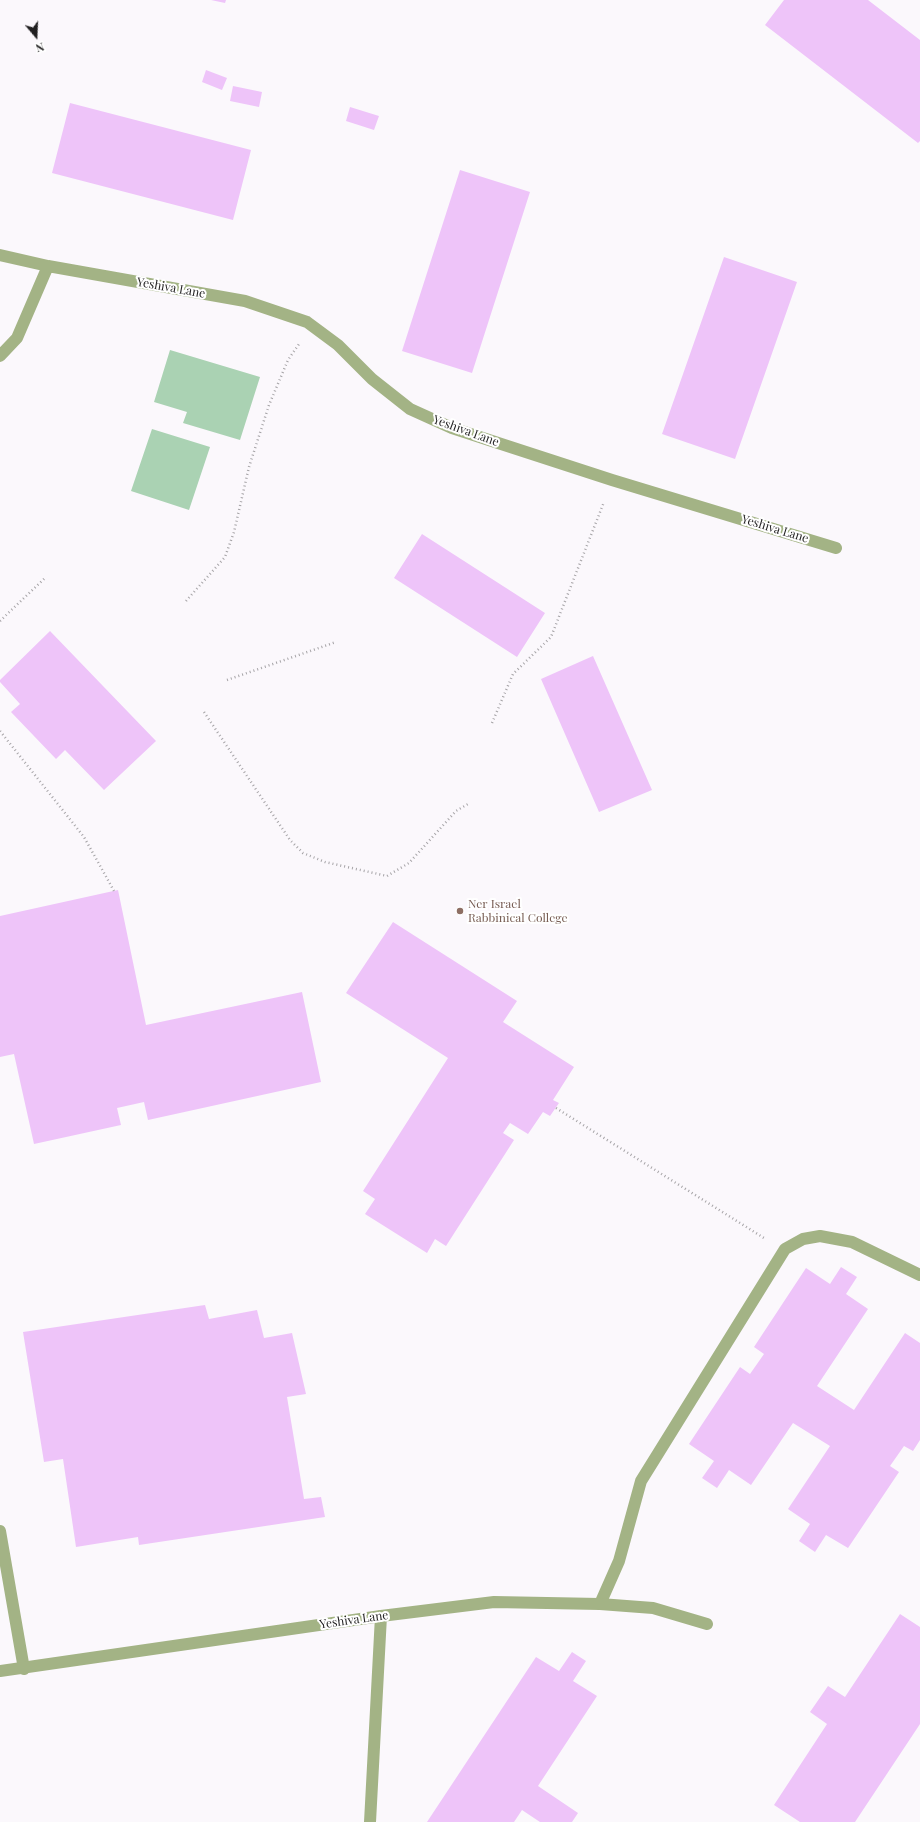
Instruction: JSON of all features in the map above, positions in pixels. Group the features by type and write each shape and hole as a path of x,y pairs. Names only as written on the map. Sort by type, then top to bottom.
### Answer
{"street":[{"name":"Yeshiva Lane","path":"0,255 48,266 245,301 307,322 338,345 372,378 410,408 452,428 612,480 836,548"},
{"path":"0,356 17,338 48,266"},
{"path":"600,1604 619,1561 641,1481 784,1251 802,1239 820,1236 833,1238 852,1242 920,1275"},
{"path":"0,1531 24,1669"},
{"name":"Yeshiva Lane","path":"0,1671 24,1669 381,1616 494,1602 600,1604 653,1608 707,1624"},
{"path":"370,1822 381,1616"}],"path":[{"path":"186,601 225,557 234,532 249,467 269,405 288,360 312,326"},
{"path":"492,723 513,674 551,637 612,480"},
{"path":"0,621 46,577"},
{"path":"226,680 336,642"},
{"path":"204,712 290,840 303,853 325,862 386,876 409,863 456,811 468,804"},
{"path":"0,731 84,837 114,891"},
{"path":"556,1108 784,1251"}],"green space":[{"path":"170,350 260,377 240,440 183,423 187,412 154,402"},
{"path":"152,429 210,447 189,510 131,491"}],"building":[{"path":"211,0 226,0 225,3"},
{"path":"784,0 868,0 920,40 920,141 918,143 765,25"},
{"path":"206,70 227,78 222,90 202,82"},
{"path":"233,86 262,92 259,107 230,101"},
{"path":"70,103 251,150 233,220 52,173"},
{"path":"350,107 379,116 374,130 346,121"},
{"path":"460,170 530,192 472,373 402,351"},
{"path":"724,257 797,282 735,459 662,434"},
{"path":"422,534 545,613 517,657 394,578"},
{"path":"50,631 156,741 104,790 65,750 56,759 11,712 20,704 0,682 0,680"},
{"path":"593,656 652,790 599,812 541,679"},
{"path":"118,890 146,1025 302,992 321,1082 148,1120 144,1102 117,1108 121,1125 34,1144 14,1054 0,1057 0,916"},
{"path":"393,922 517,1001 503,1022 574,1067 553,1100 559,1103 550,1116 543,1112 528,1134 510,1123 503,1133 514,1140 446,1246 435,1239 427,1253 365,1214 375,1199 363,1191 448,1058 346,993"},
{"path":"841,1267 857,1277 846,1294 868,1309 817,1386 854,1410 905,1333 920,1343 920,1440 913,1451 904,1446 890,1466 899,1472 848,1548 826,1535 815,1552 799,1541 810,1524 788,1509 830,1446 793,1423 751,1485 729,1470 717,1488 702,1478 714,1461 689,1444 740,1367 750,1374 764,1354 754,1347 806,1268 830,1284"},
{"path":"205,1305 209,1319 257,1310 264,1338 292,1333 306,1394 287,1397 304,1499 321,1497 325,1517 139,1545 138,1537 76,1547 63,1459 44,1462 23,1332"},
{"path":"900,1614 920,1627 920,1724 855,1822 800,1822 774,1805 827,1724 810,1712 828,1686 845,1697"},
{"path":"572,1652 586,1661 573,1681 597,1696 538,1786 578,1813 572,1822 540,1822 522,1810 514,1822 427,1822 536,1657 559,1671"}],"place":[{"name":"Ner Israel Rabbinical College","path":"460,911"}]}
